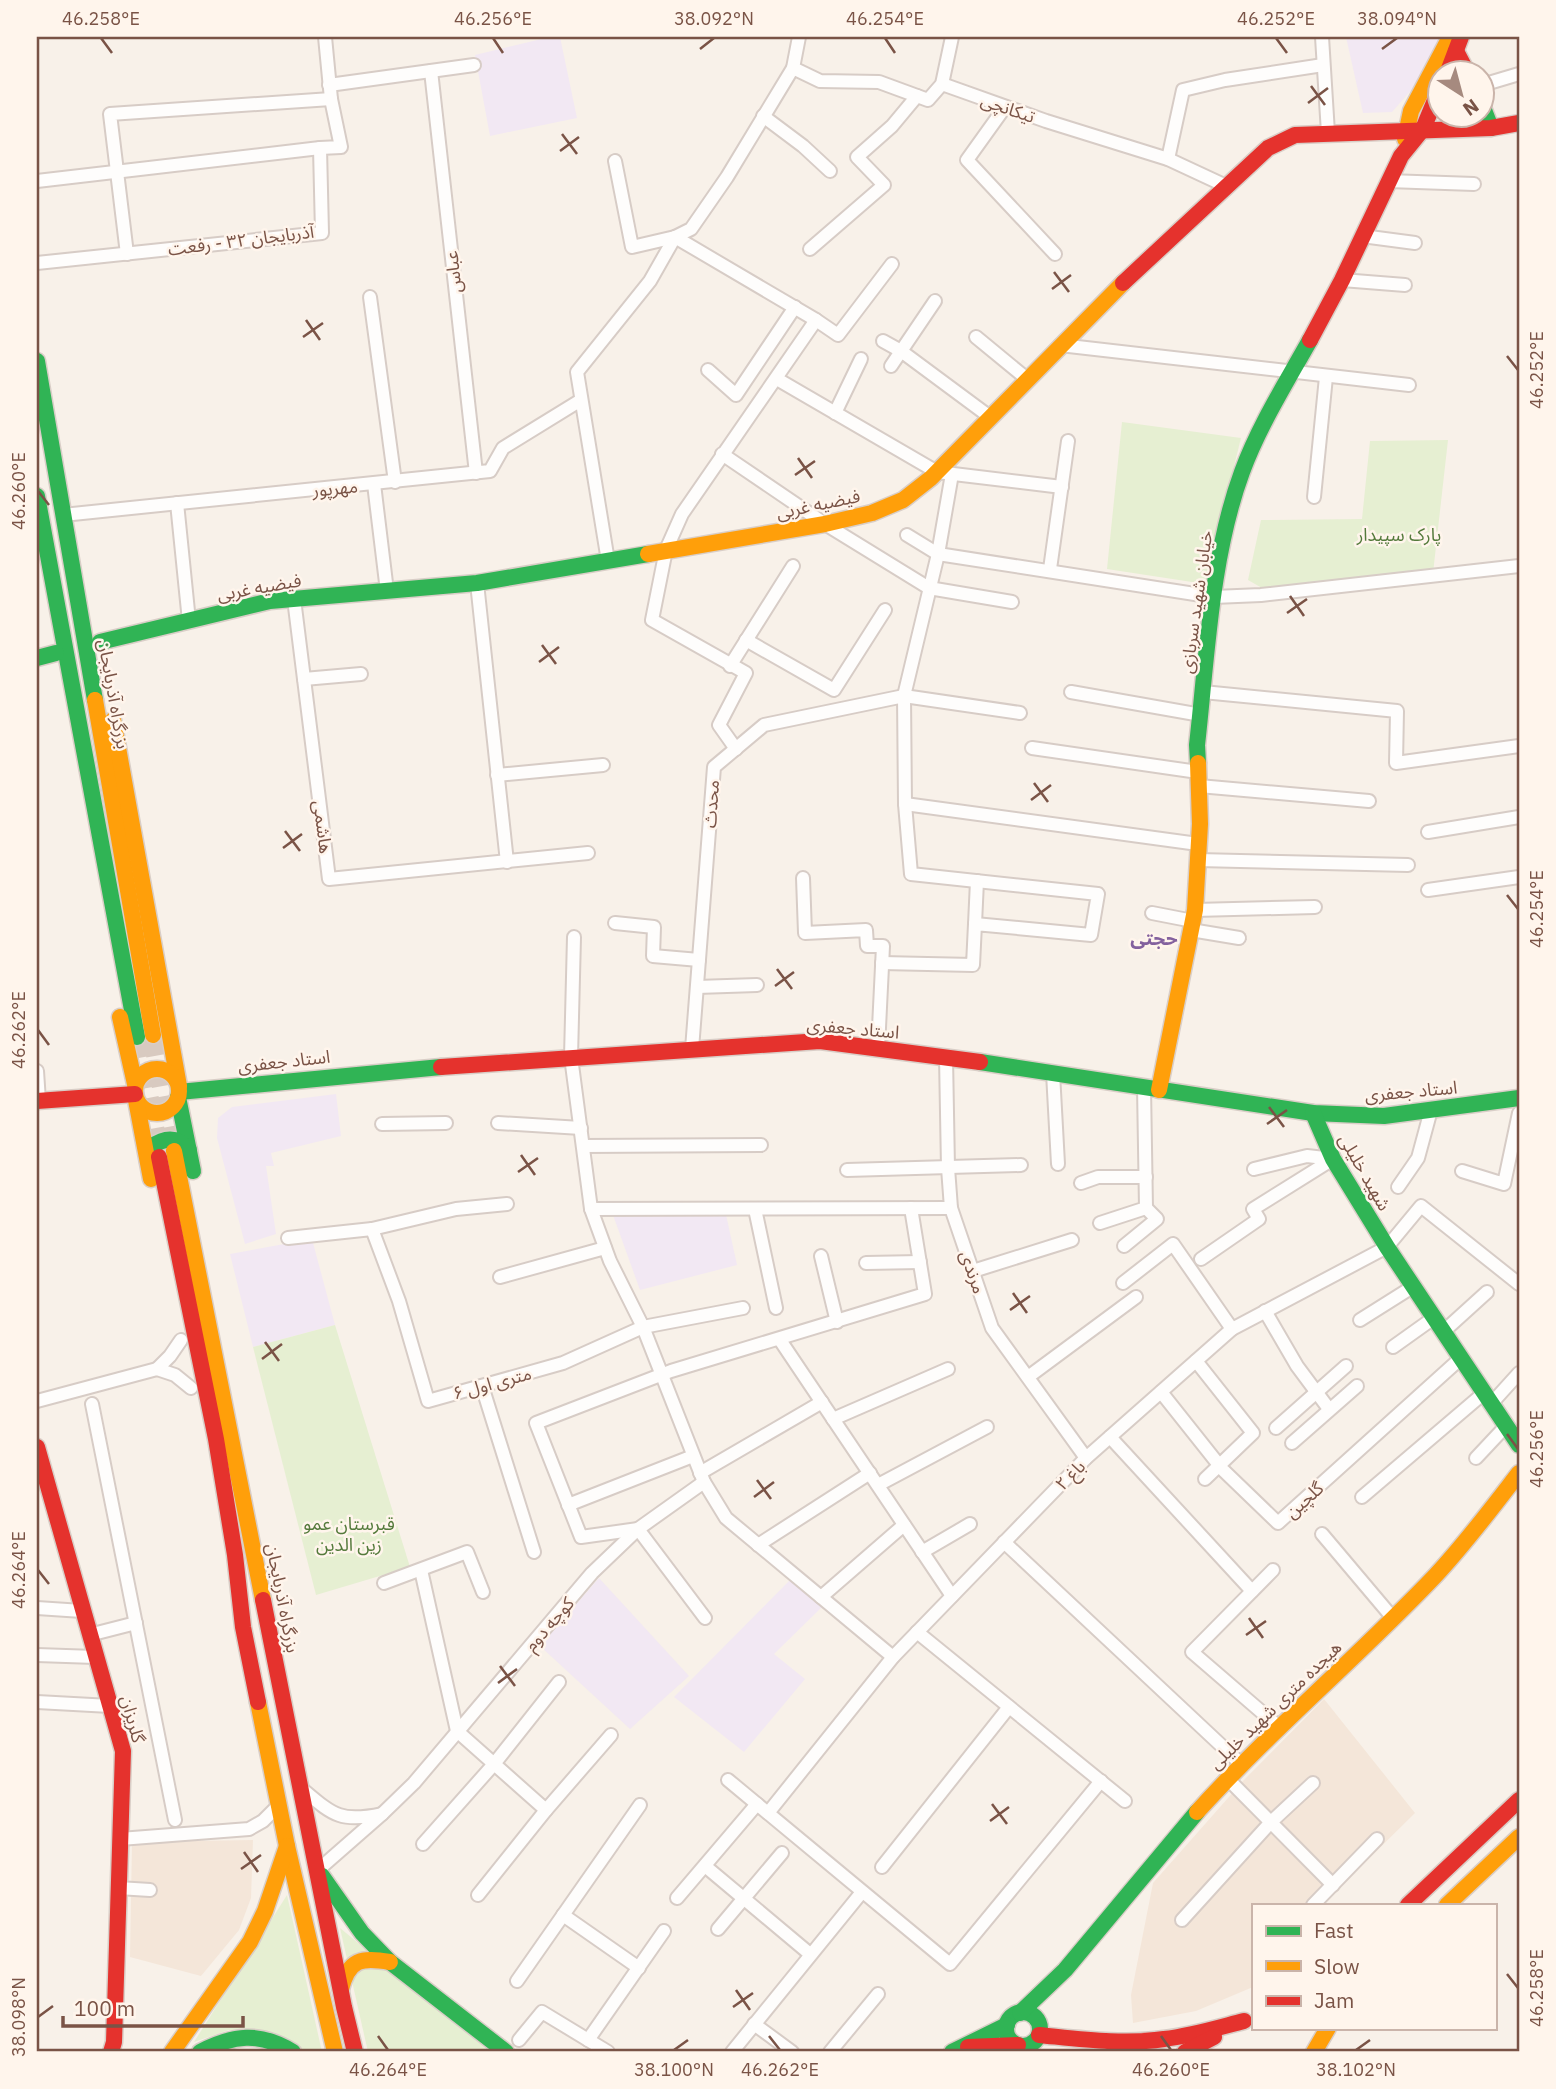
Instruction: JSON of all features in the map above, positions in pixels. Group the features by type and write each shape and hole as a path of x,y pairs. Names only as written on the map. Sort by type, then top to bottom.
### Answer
{"main road":[{"path":"1451,60 1456,41"},
{"path":"1456,41 1463,60"},
{"path":"1415,129 1411,111 1456,41"},
{"path":"1415,129 1426,111"},
{"name":"فیضیه غربی","path":"1496,127 1519,123"},
{"name":"خیابان شهید سربازی","path":"1151,1089 1193,920 1198,852 1197,745 1214,597 1228,516 1242,472 1259,433 1342,280 1415,129"},
{"name":"فیضیه غربی","path":"100,642 270,601 477,583 825,524 872,513 903,500 944,473 990,417 1101,303 1268,148 1295,135 1426,129"},
{"name":"بزرگراه آذربایجان","path":"37,361 64,515 145,1036 48,552 39,519 37,496"},
{"path":"69,549 94,615 100,642 179,1092 167,1155 181,1340 226,1564 243,1626 287,1846 335,2052"},
{"path":"48,552 51,625 121,1028 135,1093 167,1155 236,1555 243,1626"},
{"path":"37,659 56,653"},
{"path":"121,1028 129,1038 140,1043 152,1041 162,1034 168,1021"},
{"name":"استاد جعفری","path":"179,1092 325,1076 820,1041 946,1057 1313,1114 1384,1116 1519,1098"},
{"path":"158,1069 175,1077 179,1092 171,1108 159,1114 145,1110 135,1093 148,1071 158,1069"},
{"path":"38,1101 135,1093"},
{"name":"شهید خلیلی","path":"1313,1114 1333,1159 1387,1247"},
{"name":"بزرگراه آذربایجان","path":"167,1155 270,1628 340,1990 355,2052"},
{"path":"1387,1247 1519,1445"},
{"name":"گلریزان","path":"37,1447 122,1751 114,2042 111,2052"},
{"name":"هیجده متری شهید خلیلی","path":"1020,2012 1065,1970 1172,1839 1227,1777 1434,1577 1469,1538 1519,1473"},
{"path":"1409,1904 1519,1800"},
{"path":"1448,1904 1519,1837"},
{"path":"172,2052 250,1942 265,1911 287,1846"},
{"path":"318,1870 362,1933 390,1962 506,2052"},
{"path":"340,1990 344,1972 356,1961 372,1958 390,1962"},
{"name":"هیجده متری شهید خلیلی","path":"1036,2018 1065,1970"},
{"path":"958,2050 1027,2046 1034,2042 1040,2029 1036,2018 1026,2012 1020,2012 1010,2018 1007,2025 1008,2037 1018,2045"},
{"path":"1039,2035 1089,2041 1142,2041 1180,2037 1249,2019"},
{"path":"1185,2052 1249,2019"},
{"path":"958,2050 1007,2025"},
{"path":"1314,2052 1327,2030"},
{"path":"200,2052 221,2041 256,2037 293,2052"},
{"path":"1089,2041 1117,2052"}],"street":[{"path":"37,181 341,146 331,99 325,37"},
{"path":"615,160 632,247 675,237 691,229 793,68 799,37"},
{"path":"793,68 820,81 879,82 928,100 942,84 952,37"},
{"path":"1322,37 1328,133"},
{"path":"330,85 474,65"},
{"path":"1168,159 1183,90 1225,80 1322,65"},
{"name":"عباس","path":"430,71 476,473"},
{"path":"1496,81 1519,74"},
{"name":"تیکانچی","path":"942,84 1168,159 1226,186"},
{"path":"810,249 884,185 857,157 892,126 917,96"},
{"path":"127,254 110,114 331,99"},
{"path":"1005,107 967,160 1055,254"},
{"path":"763,116 803,146 830,171"},
{"name":"آذربایجان ۳۲ - رفعت","path":"37,263 322,233 320,148"},
{"path":"1388,181 1474,184"},
{"path":"1362,236 1415,243"},
{"path":"675,237 838,335 892,264"},
{"path":"608,561 577,372 650,281 675,237"},
{"path":"1342,280 1405,285"},
{"path":"370,297 394,482"},
{"path":"891,366 935,300"},
{"path":"708,370 736,395 795,307"},
{"path":"736,749 719,725 746,674 652,620 666,550 682,514 816,320"},
{"path":"976,337 1027,379"},
{"path":"883,341 901,351 990,417"},
{"path":"1060,345 1409,385"},
{"path":"835,413 861,359"},
{"path":"1314,497 1326,377"},
{"path":"777,379 944,473 1062,487"},
{"path":"476,473 490,471 503,448 580,400"},
{"path":"1050,569 1068,441"},
{"path":"722,454 825,524 929,588 1012,602"},
{"name":"مهرپور","path":"64,515 476,473"},
{"path":"944,473 938,554 904,696 905,804 911,874 1098,894 1091,935 975,924"},
{"path":"374,484 387,591"},
{"path":"177,503 189,621"},
{"path":"906,535 938,554 1050,569 1214,597 1261,595 1519,566"},
{"path":"730,666 793,566"},
{"path":"477,583 507,862 588,853"},
{"name":"هاشمی","path":"294,599 329,879 507,862"},
{"path":"746,640 834,690 885,610"},
{"path":"304,679 361,674"},
{"path":"1072,692 1201,715"},
{"path":"1203,692 1397,711 1396,763 1519,746"},
{"path":"904,696 1020,713"},
{"name":"محدث","path":"692,1049 714,767 764,726 904,696"},
{"path":"1032,748 1198,779 1369,801"},
{"path":"497,775 603,765"},
{"path":"905,804 1198,852 1408,865"},
{"path":"1428,832 1519,817"},
{"path":"1428,890 1519,877"},
{"path":"803,878 805,933 866,930 867,946 883,946 878,1048"},
{"path":"882,963 973,965 977,881"},
{"path":"1193,920 1315,907"},
{"path":"1152,913 1193,920 1239,938"},
{"path":"615,923 654,927 653,956 699,960"},
{"path":"574,937 571,1057 591,1209 606,1248 666,1373 702,1478 726,1518 893,1657"},
{"path":"697,987 757,985"},
{"name":"مرندی","path":"946,1057 951,1208 972,1271 992,1328 1086,1458"},
{"path":"37,1071 38,1101"},
{"path":"1053,1073 1058,1164"},
{"path":"1124,1246 1157,1219 1146,1208 1151,1089"},
{"path":"1398,1187 1418,1158 1431,1110"},
{"path":"1462,1171 1504,1184 1519,1112"},
{"path":"498,1123 581,1128"},
{"path":"382,1124 446,1124"},
{"path":"583,1146 761,1145"},
{"path":"1254,1169 1307,1156 1333,1159"},
{"path":"1200,1259 1259,1219 1253,1209 1333,1159"},
{"path":"847,1170 1021,1165"},
{"path":"1081,1183 1098,1177 1146,1177"},
{"path":"288,1238 373,1229 456,1209 507,1204"},
{"path":"1387,1247 1421,1206 1519,1284"},
{"path":"705,1618 638,1529 581,1537 536,1423 666,1373 925,1294 911,1208"},
{"path":"591,1209 951,1208"},
{"path":"1100,1223 1146,1208"},
{"path":"755,1209 776,1308"},
{"name":"۶ متری اول","path":"373,1229 399,1301 428,1401 563,1363 643,1327 743,1308"},
{"path":"972,1271 1072,1240"},
{"path":"1123,1283 1173,1244 1232,1329"},
{"name":"باغ ۲","path":"917,1632 1086,1458 1232,1329 1387,1247"},
{"path":"500,1277 606,1248"},
{"path":"821,1256 837,1322"},
{"path":"866,1263 920,1262"},
{"path":"1360,1320 1414,1286"},
{"path":"1394,1347 1439,1324 1487,1292"},
{"path":"1028,1377 1136,1297"},
{"path":"1265,1311 1297,1366 1329,1409"},
{"path":"37,1401 158,1369 181,1340"},
{"path":"780,1340 952,1596"},
{"name":"گلچین","path":"1161,1392 1220,1466 1278,1523 1461,1358"},
{"path":"1196,1361 1253,1433 1205,1479"},
{"path":"1276,1428 1346,1366"},
{"path":"158,1369 175,1375 191,1388"},
{"path":"833,1419 948,1369"},
{"path":"1362,1497 1519,1373"},
{"path":"482,1386 534,1552"},
{"path":"1292,1443 1357,1386"},
{"name":"کوچه دوم","path":"318,1870 414,1783 592,1573 638,1529 702,1478 821,1402"},
{"path":"92,1404 174,1820"},
{"path":"1476,1458 1506,1426"},
{"path":"878,1485 987,1427"},
{"path":"1110,1437 1252,1591"},
{"path":"568,1505 693,1455"},
{"path":"758,1545 870,1474"},
{"path":"922,1552 970,1524"},
{"path":"821,1597 904,1525"},
{"path":"1322,1534 1392,1617"},
{"path":"1004,1542 1241,1764"},
{"path":"384,1583 467,1552 484,1592"},
{"path":"421,1570 457,1731 546,1810"},
{"path":"1273,1570 1192,1652 1279,1727"},
{"path":"37,1608 82,1611"},
{"path":"89,1635 136,1623"},
{"path":"768,1813 893,1657 917,1632 1125,1801"},
{"path":"37,1655 95,1657"},
{"path":"423,1844 494,1764 559,1682"},
{"path":"37,1702 110,1706"},
{"path":"882,1867 1009,1707"},
{"path":"478,1895 611,1735"},
{"path":"1227,1777 1333,1885"},
{"path":"728,1780 950,1964 1101,1782"},
{"path":"1182,1920 1271,1822 1313,1783"},
{"path":"301,1788 329,1812 356,1819 382,1814"},
{"path":"677,1898 757,1804"},
{"path":"120,1839 248,1829 263,1821 279,1805"},
{"path":"517,1981 640,1805"},
{"path":"1314,1904 1377,1839"},
{"path":"718,1929 782,1853"},
{"path":"705,1866 810,1954"},
{"path":"118,1888 150,1890"},
{"path":"732,2052 862,1892"},
{"path":"563,1915 639,1968"},
{"path":"588,2040 664,1931"},
{"path":"830,2052 878,1994"},
{"path":"519,2040 542,2012 608,2052"},
{"path":"754,2024 792,2052"}],"shaded area":[{"path":"560,37 577,118 490,136 475,55"},
{"path":"1346,37 1440,37 1413,88 1392,112 1363,113"},
{"path":"336,1094 341,1136 271,1153 274,1166 266,1166 276,1234 245,1244 217,1138 218,1118 232,1107"},
{"path":"725,1210 737,1265 640,1290 613,1215"},
{"path":"312,1239 335,1325 253,1347 230,1254"},
{"path":"599,1578 689,1676 630,1729 540,1646"},
{"path":"790,1580 822,1607 774,1654 805,1679 744,1752 674,1697"},
{"path":"1324,1699 1415,1813 1323,1904 1252,1904 1252,1987 1196,2011 1133,2023 1131,1995 1153,1883 1243,1781"},
{"path":"253,1840 251,1898 239,1930 201,1976 130,1957 132,1842"}],"green space":[{"path":"1122,422 1241,438 1205,584 1107,569"},
{"name":"پارک سپیدار","path":"1448,440 1433,573 1262,588 1248,580 1261,520 1362,519 1370,441"},
{"name":"قبرستان عمو زین الدین","path":"335,1325 410,1567 316,1595 253,1347"},
{"path":"287,1895 322,2052 305,2052 288,2039 229,2030 194,2042"},
{"path":"340,1928 490,2052 368,2052"}],"tunnel":[{"path":"153,1035 174,1151"},
{"path":"137,1037 159,1157"}],"traffic: fast":[{"path":"1198,763 1197,745 1212,607 1223,538 1232,504 1256,438 1310,340"},
{"path":"37,361 95,700"},
{"path":"37,496 137,1037"},
{"path":"100,642 270,601 477,583 648,554"},
{"path":"37,658 56,653"},
{"path":"980,1062 1313,1113 1384,1116 1519,1098"},
{"path":"179,1092 441,1067"},
{"path":"178,1097 193,1171"},
{"path":"1313,1113 1333,1159 1387,1247 1519,1445"},
{"path":"148,1161 151,1147 161,1141 175,1140 189,1150"},
{"path":"1020,2013 1065,1970 1197,1812"},
{"path":"322,1876 362,1933 390,1962 506,2052"},
{"path":"1023,2012 1035,2017 1040,2029 1035,2041 1023,2046 1011,2041 1006,2029 1011,2017 1023,2012"},
{"path":"952,2052 1007,2025"},
{"path":"200,2052 224,2042 246,2038 269,2041 293,2052"}],"traffic: slow":[{"path":"1405,139 1411,111 1450,37"},
{"path":"648,554 825,524 872,513 903,500 931,478 1123,283"},
{"path":"95,700 153,1035"},
{"path":"113,720 179,1086"},
{"path":"1159,1090 1195,910 1200,824 1198,763"},
{"path":"120,1017 135,1084"},
{"path":"157,1069 173,1075 179,1091 173,1107 157,1113 141,1107 135,1091 141,1075 157,1069"},
{"path":"136,1100 151,1179"},
{"path":"174,1151 263,1600"},
{"path":"1197,1812 1255,1751 1435,1576 1468,1539 1519,1473"},
{"path":"258,1702 287,1846 335,2052"},
{"path":"1448,1904 1519,1837"},
{"path":"172,2052 250,1942 265,1911 287,1846"},
{"path":"341,1989 348,1971 358,1962 390,1962"},
{"path":"1314,2052 1327,2030"}],"traffic: jam":[{"path":"1452,60 1461,37"},
{"path":"1456,51 1461,60"},
{"path":"1310,340 1401,156 1426,122"},
{"path":"1123,283 1268,148 1295,135 1491,128 1519,123"},
{"path":"441,1067 820,1041 980,1062"},
{"path":"37,1101 135,1094"},
{"path":"159,1157 216,1439 235,1555 243,1627 258,1702"},
{"path":"37,1447 123,1751 114,2042 111,2052"},
{"path":"263,1600 355,2052"},
{"path":"1409,1904 1519,1800"},
{"path":"1039,2035 1101,2041 1149,2041 1184,2036 1244,2021"},
{"path":"1185,2052 1214,2037"},
{"path":"968,2047 1018,2045"}],"district":[{"name":"حجتی","path":"1154,938"}]}
